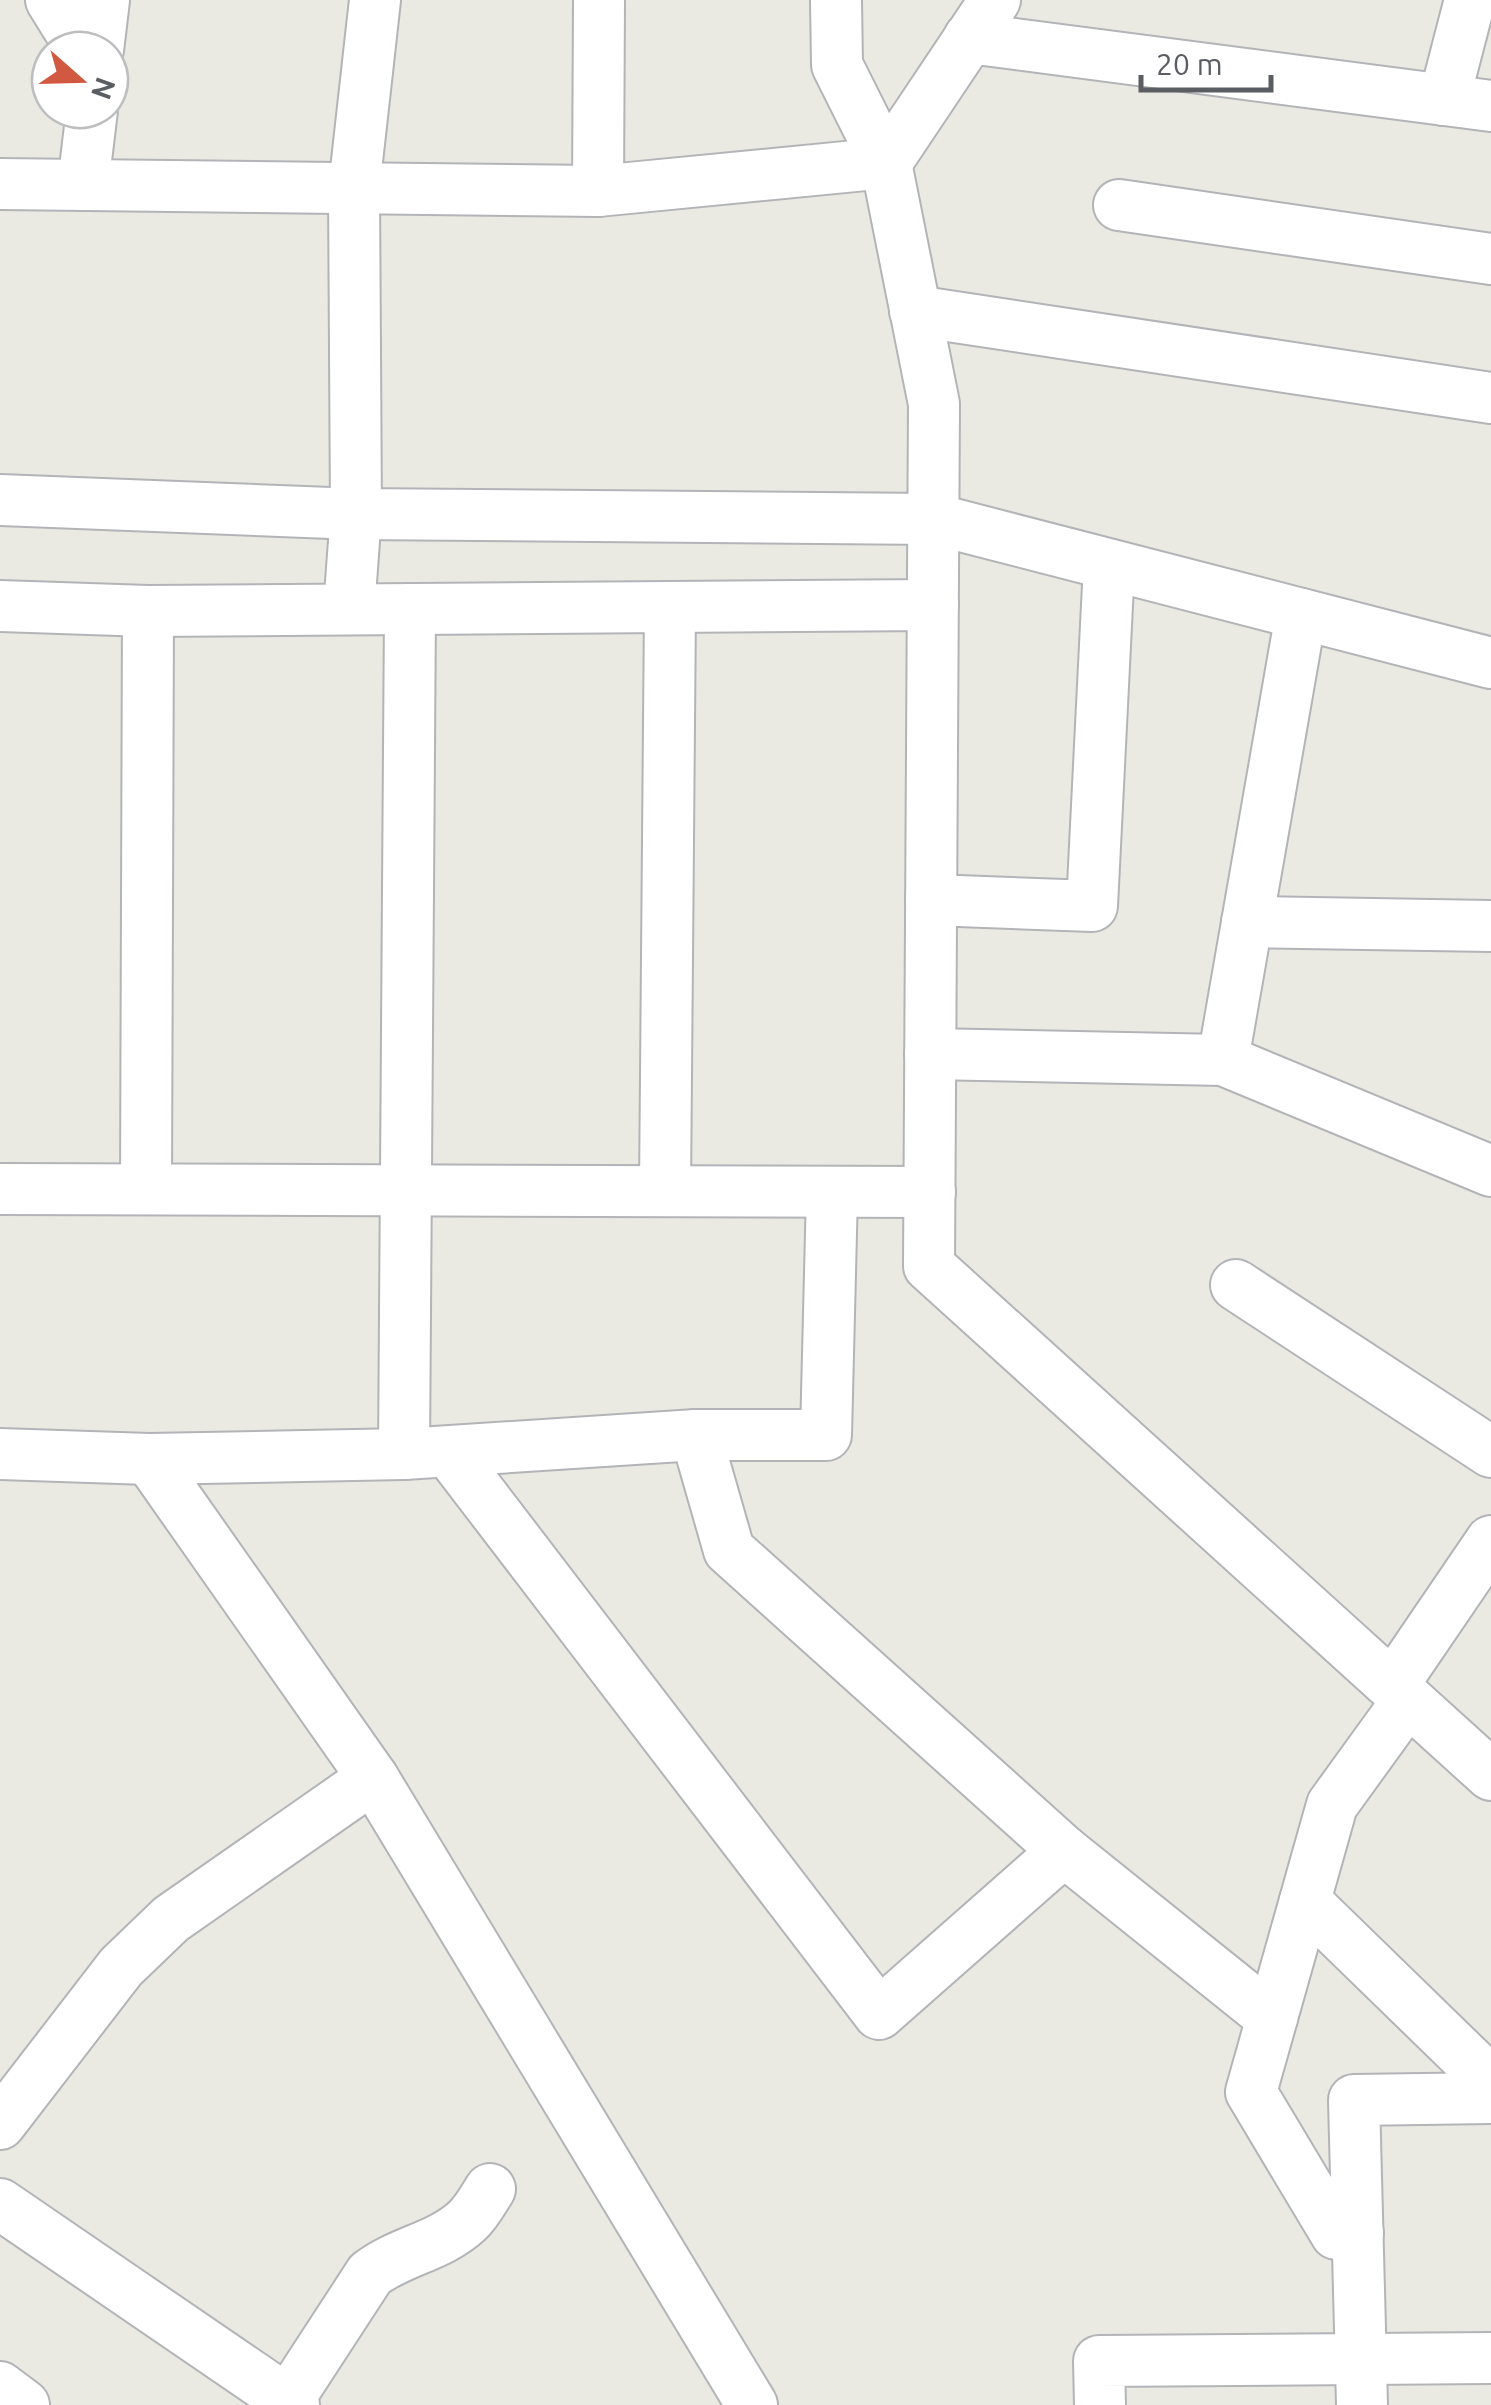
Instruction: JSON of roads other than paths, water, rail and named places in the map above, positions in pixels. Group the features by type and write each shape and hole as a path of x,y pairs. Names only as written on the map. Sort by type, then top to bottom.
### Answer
{"street":[{"path":"51,0 70,30"},
{"path":"100,30 104,0"},
{"path":"349,609 356,514 354,188 375,0"},
{"path":"598,191 599,0"},
{"path":"836,0 837,66 886,162 934,404 929,1266 1491,1775"},
{"path":"886,162 982,19 1467,103 1470,0"},
{"path":"83,185 90,130"},
{"path":"0,184 598,191 886,162"},
{"path":"1119,205 1491,259"},
{"path":"915,312 1491,398"},
{"path":"0,500 356,514 934,519 1491,663"},
{"path":"931,900 1092,906 1109,564"},
{"path":"0,606 148,611 934,605"},
{"path":"665,1191 670,607"},
{"path":"410,609 406,1190 427,1453 879,2014 1064,1851"},
{"path":"146,1189 148,611"},
{"path":"1222,1060 1301,614"},
{"path":"1247,922 1491,926"},
{"path":"930,1054 1222,1060 1491,1171"},
{"path":"0,1188 930,1192"},
{"path":"0,1454 149,1459 427,1453 696,1435 826,1435 832,1192"},
{"path":"1236,1284 1491,1452"},
{"path":"696,1435 729,1550 1064,1851 1272,2018"},
{"path":"149,1459 373,1778 752,2405"},
{"path":"1358,2234 1336,2234 1250,2092 1332,1806 1491,1541"},
{"path":"0,2124 121,1967 171,1919 373,1778"},
{"path":"1305,1901 1491,2082"},
{"path":"1361,2382 1354,2100 1491,2098"},
{"path":"0,2204 291,2403 370,2274 387,2261 438,2242 470,2220 490,2189"},
{"path":"1100,2405 1099,2361 1361,2382 1491,2358"},
{"path":"0,2388 24,2405"}]}
